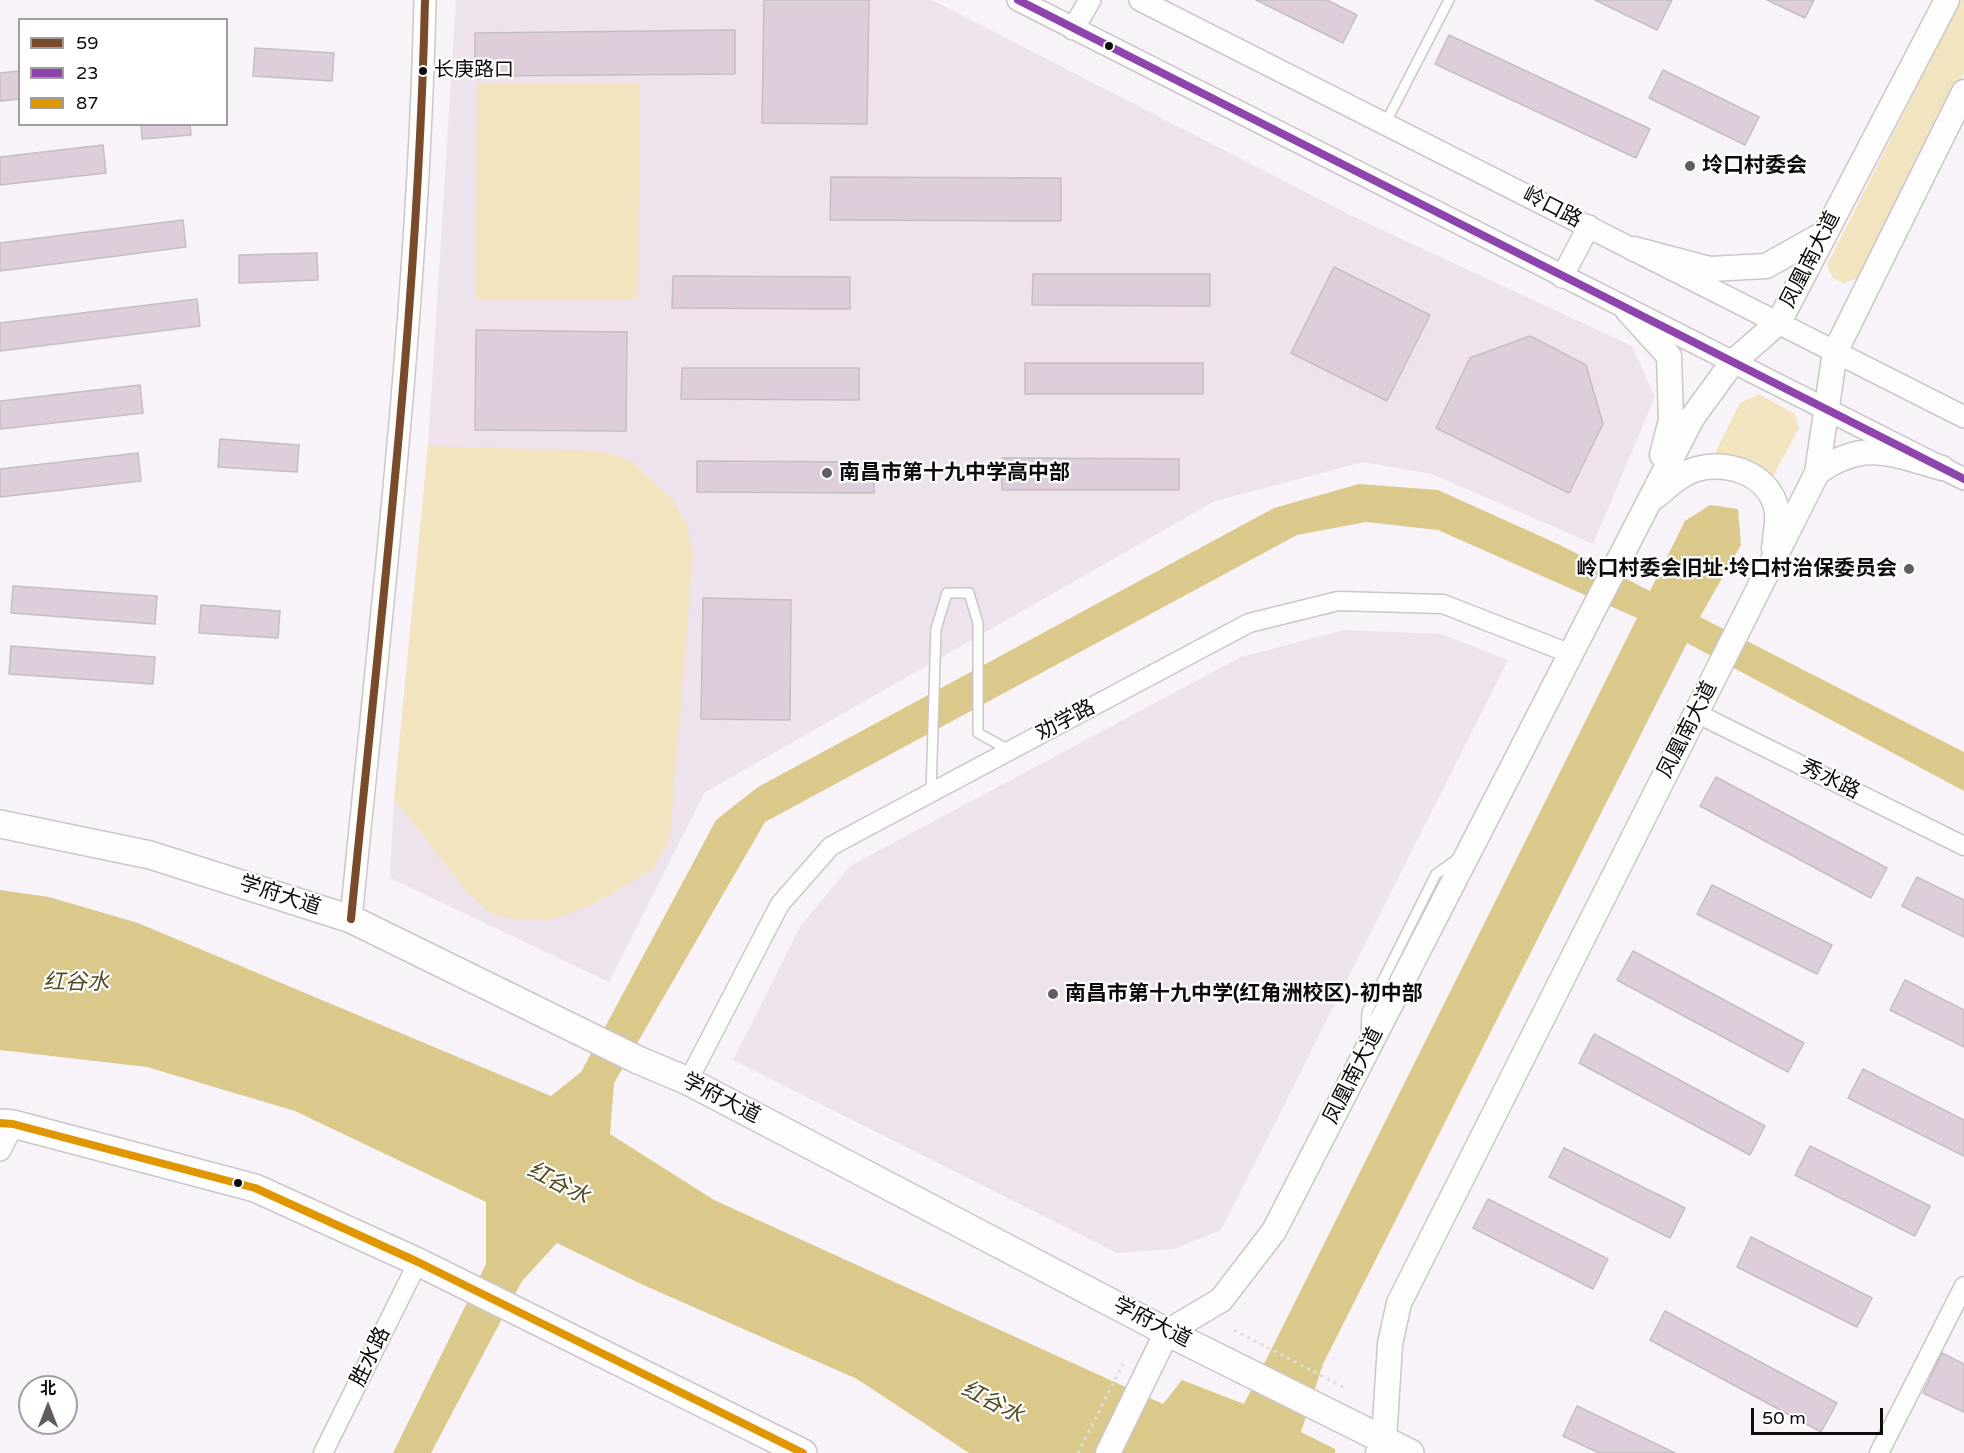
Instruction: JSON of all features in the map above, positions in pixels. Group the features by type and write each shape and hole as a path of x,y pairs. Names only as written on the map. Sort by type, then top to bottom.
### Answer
{"main road":[{"name":"凤凰南大道","path":"1167,1332 1221,1299 1274,1231 1692,418 1732,363 1779,322 1947,0"},
{"path":"1773,560 1817,473 1835,352 1964,92"},
{"path":"1634,249 1710,269 1766,266 1826,233"},
{"path":"1628,311 1669,356 1671,420 1650,501"},
{"path":"1817,473 1833,461 1855,452 1887,452 1957,471"},
{"path":"1650,501 1685,474 1707,467 1727,467 1750,473 1768,489 1777,512 1773,560"},
{"name":"凤凰南大道","path":"1381,1446 1390,1344 1399,1303 1696,713 1746,619 1773,560"},
{"name":"学府大道","path":"0,824 150,855 351,919 638,1060 688,1081 1167,1332 1322,1410 1381,1446 1410,1453"},
{"path":"7,1123 255,1188 418,1262 803,1453"},
{"path":"1108,1453 1167,1332"}],"street":[{"path":"351,919 404,368 422,141 425,0"},
{"path":"1018,0 1628,311 1826,410 1957,471"},
{"path":"1073,28 1090,0"},
{"name":"岭口路","path":"1140,0 1964,417"},
{"path":"1562,277 1589,226"},
{"name":"劝学路","path":"688,1081 780,904 831,846 931,786 1010,751 1249,623 1338,601 1443,604 1571,654"},
{"name":"秀水路","path":"1696,713 1964,846"},
{"path":"0,1150 7,1123"},
{"name":"胜水路","path":"323,1453 418,1262"},
{"path":"1879,1453 1964,1286"}],"lane":[{"path":"1385,124 1449,0"},
{"path":"931,786 936,629 947,593 969,593 978,623 978,733 1010,751"}],"path":[{"path":"1234,1330 1347,1389"},
{"path":"1078,1453 1125,1360"}],"shaded area":[{"name":"南昌市第十九中学高中部","path":"456,0 932,0 1352,216 1632,346 1655,397 1593,544 1432,474 1363,462 1215,501 704,793 609,982 390,878 394,799 428,446"},
{"path":"1961,0 1964,0 1964,73 1862,277 1844,283 1833,278 1827,265"},
{"path":"477,83 640,84 638,300 476,299"},
{"path":"1759,394 1795,414 1799,428 1771,480 1714,455 1740,403"},
{"path":"428,446 598,451 630,460 671,498 686,522 693,553 670,836 655,868 594,904 552,920 521,920 491,914 466,891 394,799"},
{"name":"南昌市第十九中学(红角洲校区)-初中部","path":"1344,630 1441,634 1508,660 1221,1230 1174,1249 1117,1253 733,1060 800,927 850,866 1241,657"}],"water":[{"name":"红谷水","path":"1359,484 1438,490 1560,545 1650,591 1685,521 1710,505 1738,509 1741,545 1700,617 1964,752 1964,791 1687,643 1323,1364 1301,1432 1335,1449 1335,1453 969,1453 857,1379 641,1284 557,1243 522,1281 431,1453 393,1453 486,1264 486,1202 295,1111 147,1067 0,1050 0,890 49,897 138,923 551,1096 581,1072 716,820 758,787 1274,508","holes":["1366,522 1438,530 1637,618 1244,1404 1182,1380 1163,1404 714,1200 610,1134 614,1083 765,822 1297,535"]}],"building":[{"path":"764,0 869,0 867,124 762,123"},
{"path":"1256,0 1327,0 1357,15 1343,43"},
{"path":"1595,0 1672,0 1657,30"},
{"path":"1767,0 1814,0 1805,18"},
{"path":"735,30 735,74 475,76 475,33"},
{"path":"1449,35 1650,129 1636,158 1435,64"},
{"path":"255,48 334,53 332,81 253,76"},
{"path":"1663,70 1759,117 1745,145 1649,98"},
{"path":"18,71 18,99 0,101 0,73"},
{"path":"141,126 190,126 191,135 142,139"},
{"path":"103,145 106,173 0,185 0,157"},
{"path":"831,177 1061,178 1061,221 830,220"},
{"path":"183,220 186,247 0,271 0,243"},
{"path":"317,253 318,280 239,283 239,255"},
{"path":"1334,267 1430,315 1387,401 1291,353"},
{"path":"1033,274 1210,274 1210,306 1032,305"},
{"path":"673,276 850,277 850,309 672,308"},
{"path":"197,299 200,326 0,351 0,323"},
{"path":"476,330 627,332 626,431 475,430"},
{"path":"1530,336 1586,365 1603,424 1569,493 1436,428 1470,358"},
{"path":"1025,363 1203,363 1203,394 1025,394"},
{"path":"682,368 859,368 859,400 681,399"},
{"path":"140,385 143,413 0,429 0,401"},
{"path":"220,439 299,445 297,472 218,467"},
{"path":"138,453 141,481 0,497 0,469"},
{"path":"1002,458 1179,459 1179,490 1002,490"},
{"path":"697,461 874,462 874,493 697,492"},
{"path":"13,586 157,596 155,624 11,613"},
{"path":"703,598 791,600 790,720 701,719"},
{"path":"201,605 280,611 278,638 199,633"},
{"path":"11,646 155,657 153,684 9,674"},
{"path":"1716,777 1887,868 1871,898 1700,806"},
{"path":"1917,877 1964,900 1964,937 1902,906"},
{"path":"1712,885 1832,945 1817,974 1697,914"},
{"path":"1633,951 1804,1043 1788,1072 1617,980"},
{"path":"1905,980 1964,1010 1964,1047 1890,1010"},
{"path":"1594,1034 1765,1126 1750,1155 1579,1063"},
{"path":"1863,1069 1964,1120 1964,1156 1848,1098"},
{"path":"1810,1146 1930,1206 1915,1236 1795,1175"},
{"path":"1564,1148 1685,1208 1670,1238 1549,1177"},
{"path":"1488,1199 1608,1259 1593,1289 1473,1228"},
{"path":"1751,1237 1872,1298 1857,1327 1737,1267"},
{"path":"1665,1311 1837,1403 1821,1432 1650,1340"},
{"path":"1942,1353 1964,1364 1964,1412 1923,1393"},
{"path":"1577,1406 1675,1453 1599,1453 1563,1436"}],"transit line":[{"name":"59","path":"351,919 397,460 415,230 425,0"},
{"name":"23","path":"1018,0 1964,479"},
{"name":"87","path":"0,1123 13,1124 255,1188 418,1262 803,1453"}],"place":[{"name":"长庚路口","path":"423,71"},
{"name":"坽口村委会","path":"1690,166"},
{"name":"南昌市第十九中学高中部","path":"827,473"},
{"name":"岭口村委会旧址·坽口村治保委员会","path":"1909,569"},
{"name":"南昌市第十九中学(红角洲校区)-初中部","path":"1053,994"}]}
